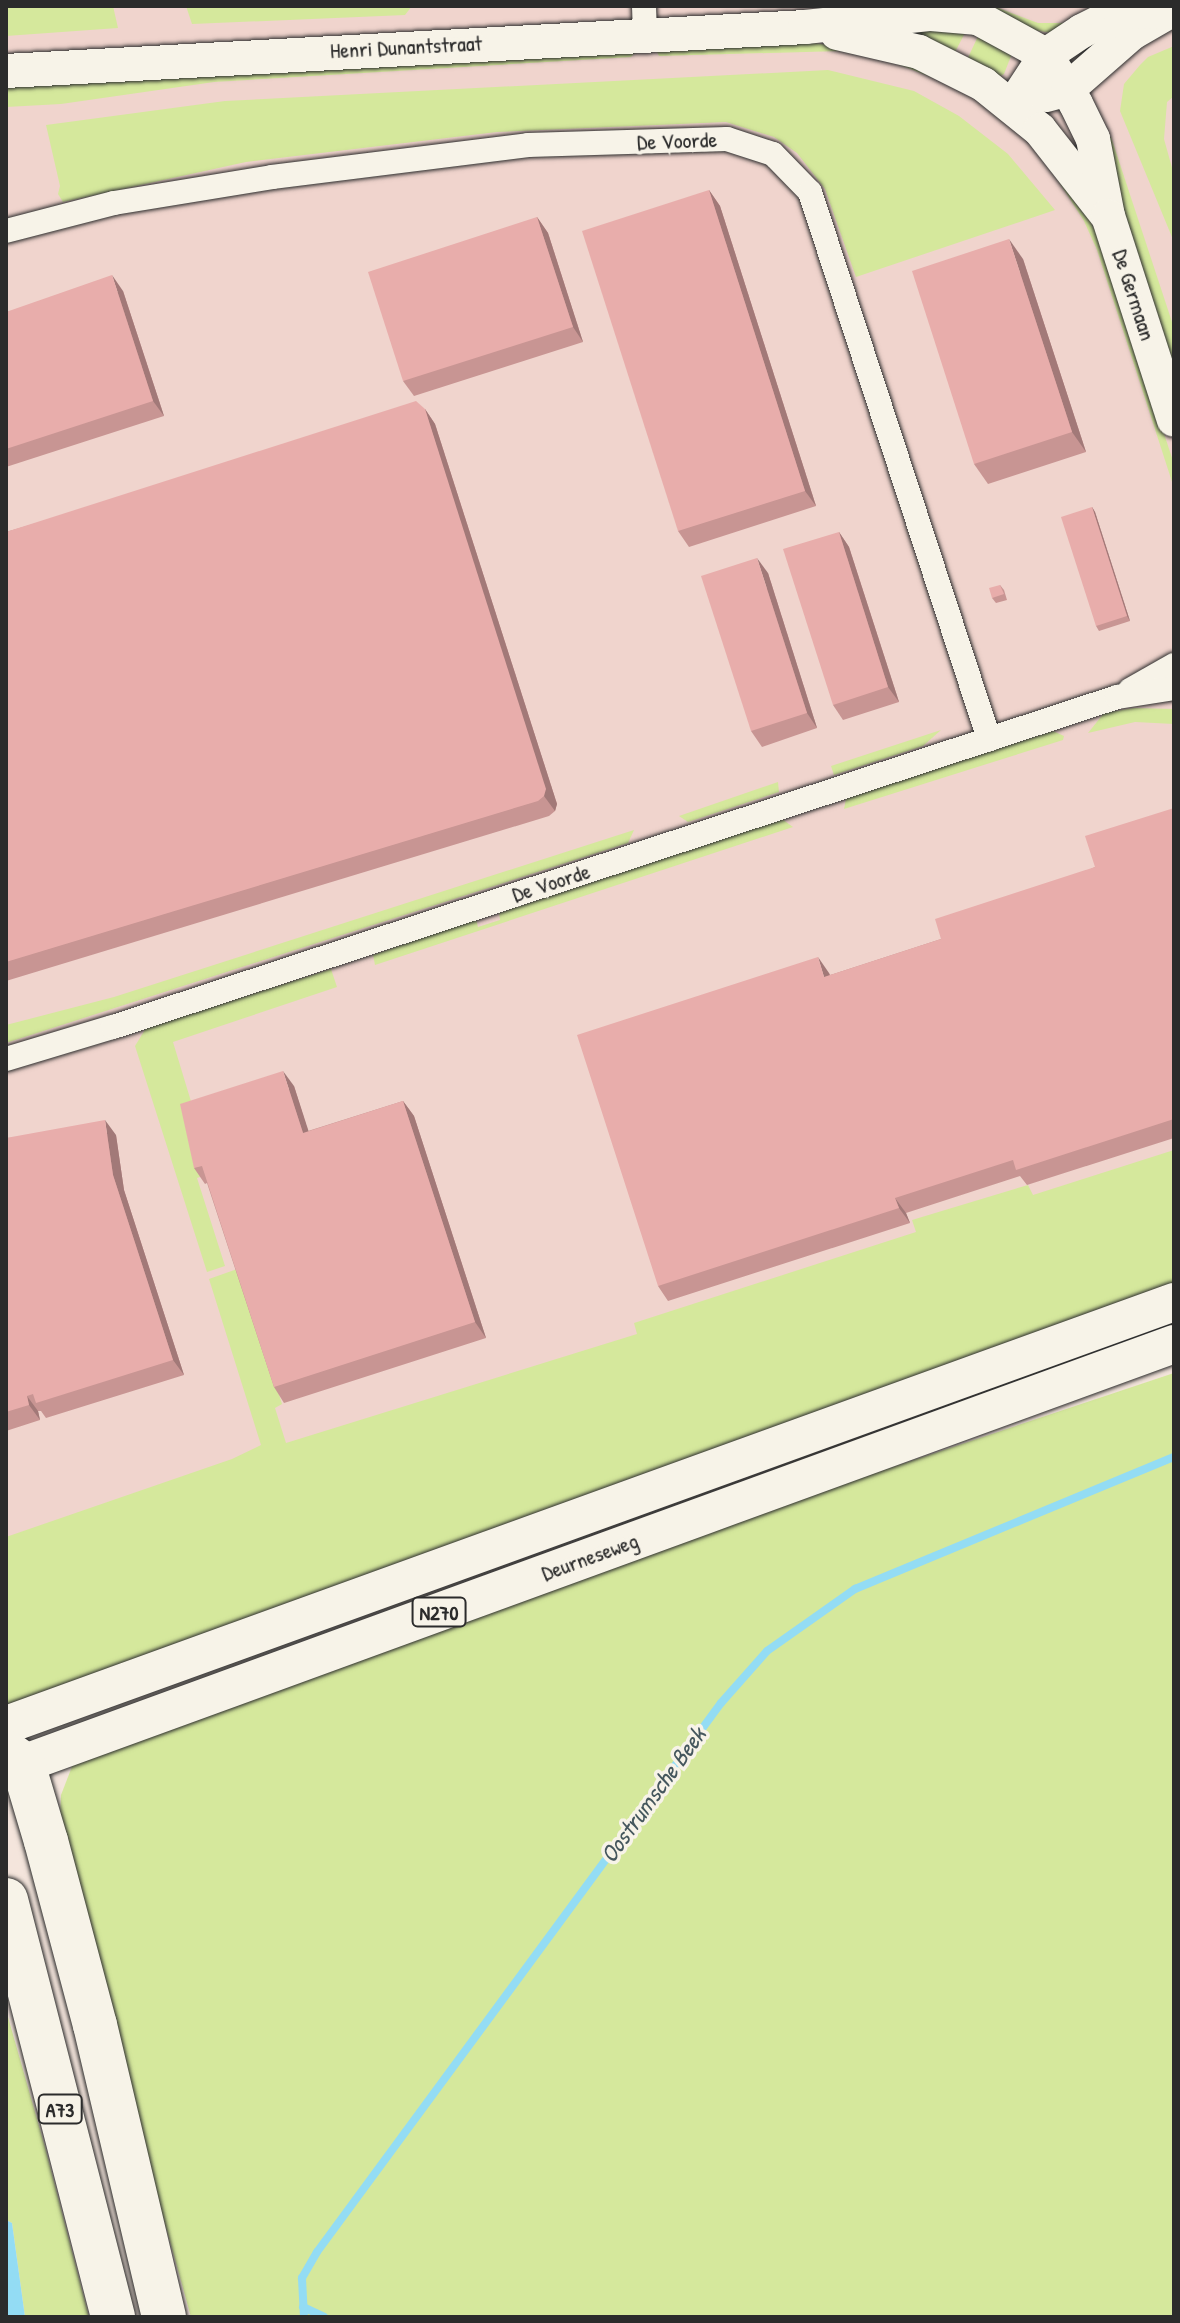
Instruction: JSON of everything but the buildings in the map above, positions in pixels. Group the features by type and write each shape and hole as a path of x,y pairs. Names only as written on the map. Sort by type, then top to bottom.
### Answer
{"highway":[{"name":"A73","path":"12,1762 95,2025 164,2317"},
{"name":"A73","path":"6,1900 113,2317"}],"main road":[{"path":"1013,105 1046,55 1082,31 1120,12 1172,11"},
{"path":"1013,105 1068,89 1132,33 1172,11"},
{"name":"Henri Dunantstraat","path":"805,27 931,14 978,18 1046,55 1068,89"},
{"name":"Henri Dunantstraat","path":"6,71 645,20 805,27 877,40 919,52 963,73 1013,105"},
{"name":"De Germaan","path":"1068,89 1093,139 1108,216 1174,420"},
{"name":"De Germaan","path":"1013,105 1040,130 1108,216"},
{"name":"Deurneseweg","path":"6,1725 1174,1302"},
{"name":"Deurneseweg","path":"12,1762 1174,1344"}],"street":[{"name":"De Voorde","path":"6,231 114,203 272,177 528,145 727,139 773,154 810,192 989,739"},
{"name":"De Voorde","path":"1117,697 1174,665"},
{"name":"De Voorde","path":"6,1059 113,1027 1117,697 1174,688"}],"shaded area":[{"path":"6,6 1174,6 1174,1283 6,1635"}],"green space":[{"path":"6,6 113,6 118,28 6,36"},
{"path":"186,6 412,6 405,15 192,24"},
{"path":"993,6 1038,23 1063,23 1068,27 1052,33 1033,30 991,9"},
{"path":"866,24 967,29 953,56"},
{"path":"980,32 1013,51 1004,74 997,78 965,64"},
{"path":"813,43 881,51 941,81 895,63 841,51 659,56 656,50"},
{"path":"1174,46 1174,96 1167,102 1164,139 1174,175 1174,242 1120,111 1124,84 1148,57"},
{"path":"637,50 631,57 214,82 61,104 6,107 6,87"},
{"path":"828,70 914,91 959,116 1008,154 1055,210 856,277 825,189 797,153 774,137 726,122 497,132 246,162 63,202 58,194 60,186 46,125 225,101"},
{"path":"1111,137 1174,328 1174,369 1100,141"},
{"path":"1050,168 1089,218 1103,248 1174,464 1174,488 1097,250 1084,221"},
{"path":"1134,708 1174,709 1174,724 1135,722 1088,733 1104,713"},
{"path":"941,730 923,746 834,775 831,766"},
{"path":"1053,731 1064,736 1063,740 844,809 846,799 867,791"},
{"path":"778,782 779,792 688,822 679,816"},
{"path":"782,819 793,827 375,965 373,955 476,919 478,927 500,920 499,913"},
{"path":"634,830 628,843 6,1043 6,1025 114,997"},
{"path":"331,969 337,987 173,1042 193,1108 203,1176 197,1178 225,1266 207,1272 135,1046 146,1028"},
{"path":"1174,1150 1174,1291 6,1711 6,1537 232,1459 261,1445 209,1279 240,1268 282,1404 275,1408 286,1443 637,1334 634,1323 916,1232 912,1220 1028,1185 1033,1195"},
{"path":"1174,1373 1174,2317 191,2317 59,1843 61,1795 73,1764 806,1496"},
{"path":"6,2010 89,2317 25,2317 12,2223 6,2220"}],"water":[{"path":"6,2220 12,2223 25,2317 6,2317"}],"waterway":[{"name":"Oostrumsche Beek","path":"304,2317 302,2278 317,2252 721,1703 767,1651 855,1589 1174,1457"},
{"path":"303,2307 324,2317"}]}
